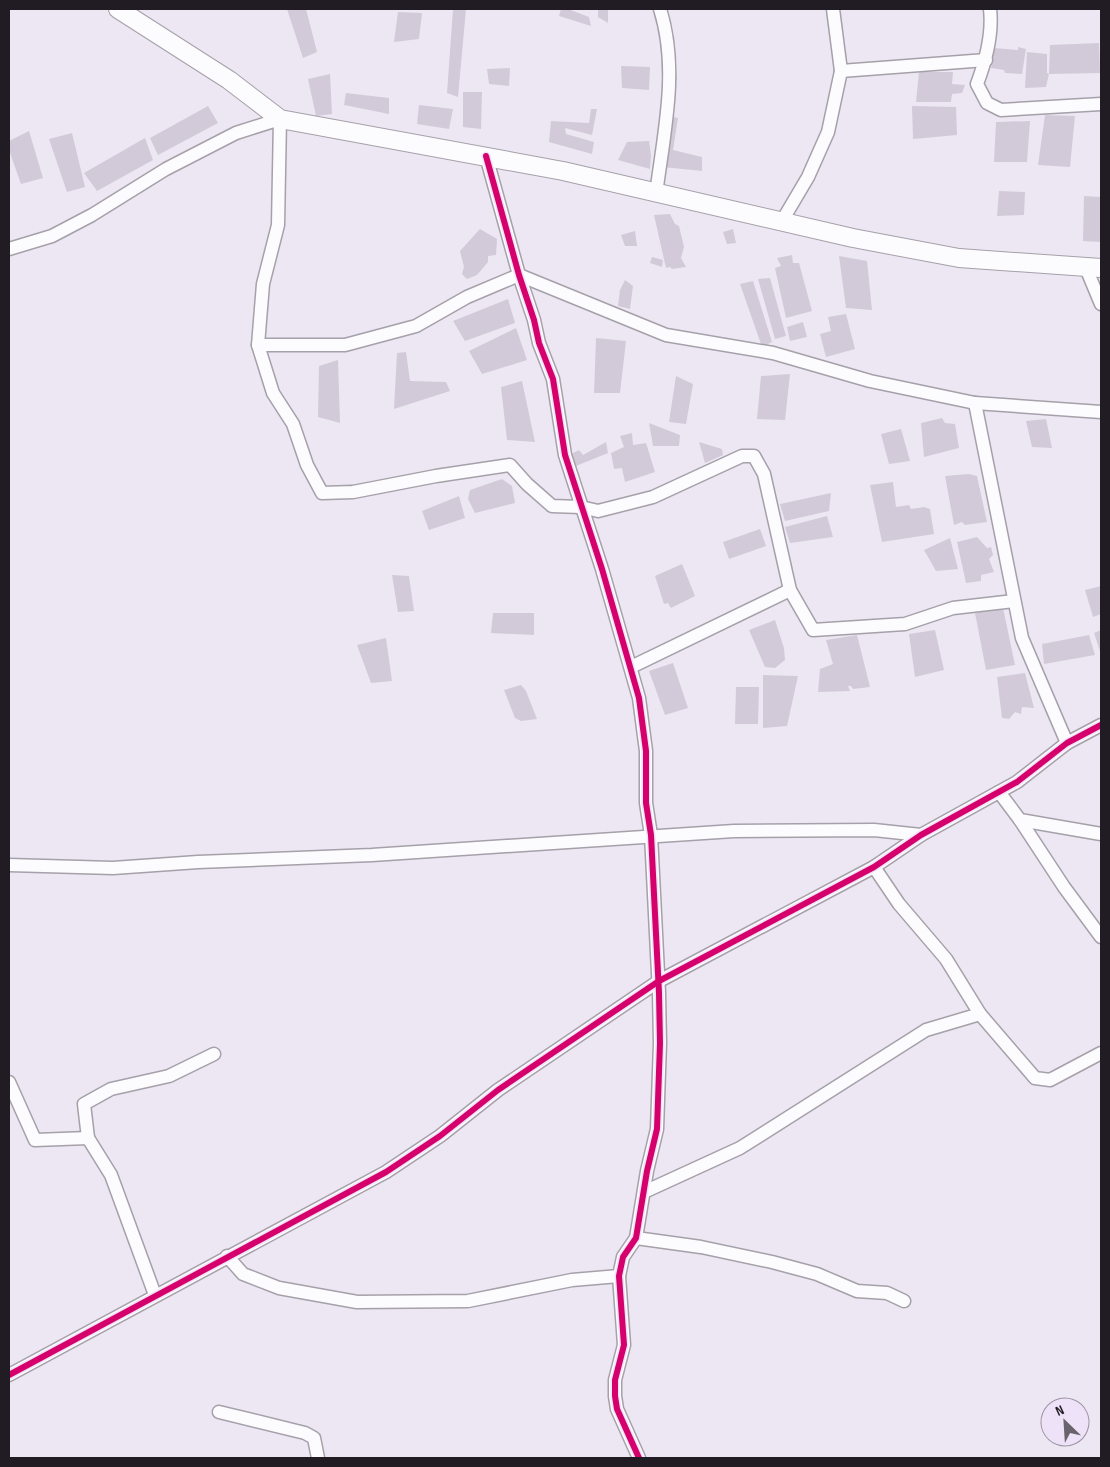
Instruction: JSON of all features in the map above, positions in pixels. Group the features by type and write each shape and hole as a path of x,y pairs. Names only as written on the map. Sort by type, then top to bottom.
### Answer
{"main road":[{"path":"118,9 229,80 280,119 486,156 853,238 959,258 1094,268"}],"street":[{"path":"656,194 671,78 667,30 660,9"},
{"path":"782,221 808,177 828,132 841,71 833,9"},
{"path":"990,9 991,20 986,60 977,84 987,103 1000,110 1101,104"},
{"path":"841,71 986,60"},
{"path":"9,249 52,236 92,215 166,169 236,133 280,119 278,225 263,284 258,346 273,393 293,424 307,465 322,493 353,492 436,476 510,465 526,484 552,506 582,507 598,511 653,497 742,456 754,456 764,474 790,590 813,630 905,624 953,608 1014,601"},
{"path":"486,156 539,343 553,378 565,455 631,667 639,698 646,750 646,803 651,835 659,981 660,1043 657,1129 636,1238 623,1257 619,1276 624,1344 615,1380 614,1396 617,1408 639,1458"},
{"path":"1094,268 1101,304"},
{"path":"258,346 345,345 416,326 467,297 519,275 666,335 773,353 870,381 976,403 1101,412"},
{"path":"976,403 1022,638 1067,743"},
{"path":"631,667 790,590"},
{"path":"9,1374 386,1172 440,1136 498,1090 659,981 874,867 921,835 1017,782 1067,743 1101,725"},
{"path":"999,792 1020,820 1064,888 1101,937"},
{"path":"1020,820 1101,834"},
{"path":"9,865 113,868 198,862 372,855 734,831 874,830 921,835"},
{"path":"874,867 899,904 946,958 980,1014 1034,1078 1050,1080 1101,1053"},
{"path":"644,1192 740,1148 926,1030 980,1014"},
{"path":"155,1295 112,1175 88,1138 84,1104 111,1090 169,1076 214,1054"},
{"path":"9,1082 35,1140 88,1138"},
{"path":"636,1238 701,1247 772,1262 817,1274 857,1291 887,1293 904,1301"},
{"path":"227,1256 243,1274 280,1288 357,1302 468,1301 572,1280 619,1276"},
{"path":"219,1412 305,1433 314,1438 318,1458"}],"building":[{"path":"287,9 306,9 317,52 303,58"},
{"path":"453,9 466,9 458,97 447,93"},
{"path":"561,9 568,9 589,17 591,26 559,16"},
{"path":"598,9 608,9 608,23 598,17"},
{"path":"398,12 422,13 419,39 394,42"},
{"path":"1099,43 1100,73 1049,74 1050,45"},
{"path":"1018,47 1026,49 1022,74 1005,73 1004,70 991,68 994,48 1018,50"},
{"path":"1027,52 1047,54 1047,73 1049,74 1046,87 1025,88"},
{"path":"621,66 650,67 649,90 622,88"},
{"path":"510,68 509,86 489,84 487,69"},
{"path":"919,72 953,72 952,84 965,85 962,93 952,94 951,102 916,102"},
{"path":"330,74 332,114 316,116 308,79"},
{"path":"463,92 482,92 481,129 463,127"},
{"path":"346,93 389,98 389,114 344,105"},
{"path":"419,105 453,109 449,129 417,124"},
{"path":"208,106 218,123 158,155 150,138"},
{"path":"912,106 956,107 957,135 913,139"},
{"path":"591,109 597,109 592,135 565,128 566,134 594,142 592,154 549,142 551,121 589,123"},
{"path":"666,115 678,118 673,150 702,157 702,171 653,166"},
{"path":"1045,115 1075,116 1070,167 1038,165"},
{"path":"1030,121 1027,162 994,162 996,122"},
{"path":"29,131 43,178 21,184 9,150 9,141"},
{"path":"72,133 85,187 67,192 49,139"},
{"path":"145,138 153,160 97,191 84,173"},
{"path":"649,141 650,169 618,160 627,142"},
{"path":"999,191 1025,192 1024,215 997,216"},
{"path":"1084,196 1101,197 1101,242 1083,241"},
{"path":"670,214 675,224 679,226 684,247 681,258 686,267 666,268 654,215"},
{"path":"480,229 497,239 496,255 488,256 488,262 477,275 467,279 462,274 464,267 460,251"},
{"path":"733,229 736,243 727,244 723,232"},
{"path":"635,231 637,246 625,246 621,235"},
{"path":"792,255 793,263 799,263 812,311 786,318 775,268 781,266 777,258"},
{"path":"839,256 867,261 872,310 846,308"},
{"path":"652,257 663,260 662,267 650,263"},
{"path":"770,278 786,336 775,339 758,279"},
{"path":"625,280 633,286 630,309 618,306 620,290"},
{"path":"753,281 772,342 762,347 740,284"},
{"path":"508,299 515,323 465,341 453,321"},
{"path":"846,314 855,349 826,357 820,334 831,331 828,317"},
{"path":"803,322 807,337 790,341 787,327"},
{"path":"516,328 527,360 482,374 469,351"},
{"path":"596,338 626,341 620,393 594,393"},
{"path":"406,352 410,381 446,382 450,391 394,409 397,353"},
{"path":"338,360 340,423 318,417 319,366"},
{"path":"790,374 785,420 757,419 761,376"},
{"path":"676,376 693,384 686,424 669,422"},
{"path":"522,381 535,442 507,440 501,387"},
{"path":"942,418 945,423 955,424 959,448 924,457 921,423"},
{"path":"1046,419 1052,448 1032,447 1026,421"},
{"path":"649,423 680,435 679,446 653,446"},
{"path":"901,429 910,461 889,464 881,434"},
{"path":"632,433 633,445 646,443 655,472 625,482 622,468 614,469 611,453 624,447 620,436"},
{"path":"606,442 608,453 576,466 571,454 579,450 583,455"},
{"path":"699,442 722,449 723,455 705,463"},
{"path":"969,474 977,476 987,522 965,525 962,522 954,525 945,476"},
{"path":"502,479 512,486 515,503 475,513 468,499 470,490"},
{"path":"893,482 896,507 909,505 911,509 924,507 930,509 934,534 882,542 870,485"},
{"path":"831,493 829,511 785,521 780,504"},
{"path":"459,496 465,518 429,530 422,511"},
{"path":"827,516 833,537 790,543 785,527"},
{"path":"760,529 766,546 729,559 723,542"},
{"path":"977,537 987,548 991,547 993,555 989,559 994,572 981,575 981,581 966,583 957,542"},
{"path":"950,538 958,569 936,571 924,550"},
{"path":"682,564 695,596 671,608 668,603 664,604 655,576"},
{"path":"392,575 409,576 414,611 398,612"},
{"path":"1101,586 1101,614 1093,617 1085,590"},
{"path":"1003,608 1015,665 986,670 975,613"},
{"path":"493,613 534,613 534,635 491,633"},
{"path":"775,620 784,648 785,660 775,668 765,667 749,630"},
{"path":"935,630 944,670 915,677 909,634"},
{"path":"1101,630 1101,654 1094,633"},
{"path":"857,635 870,687 853,689 851,686 848,686 850,691 818,692 820,669 833,664 826,640"},
{"path":"1089,635 1095,655 1044,664 1042,644"},
{"path":"386,638 392,681 371,683 357,645"},
{"path":"673,663 688,708 665,715 649,671"},
{"path":"1025,673 1034,708 1022,707 1021,714 1015,712 1009,719 1002,718 997,677"},
{"path":"763,675 798,676 787,726 763,728"},
{"path":"521,685 526,691 537,719 521,721 515,718 504,690"},
{"path":"736,687 759,687 758,724 735,724"}],"cycle path":[{"path":"486,156 539,343 553,379 565,455 602,569 639,698 646,751 646,803 651,835 659,993 660,1043 657,1129 647,1171 636,1238 623,1257 619,1276 624,1345 615,1380 617,1409 639,1458"},
{"path":"9,1375 386,1172 440,1136 498,1090 659,981 874,867 921,835 1017,782 1067,743 1101,725"}]}
